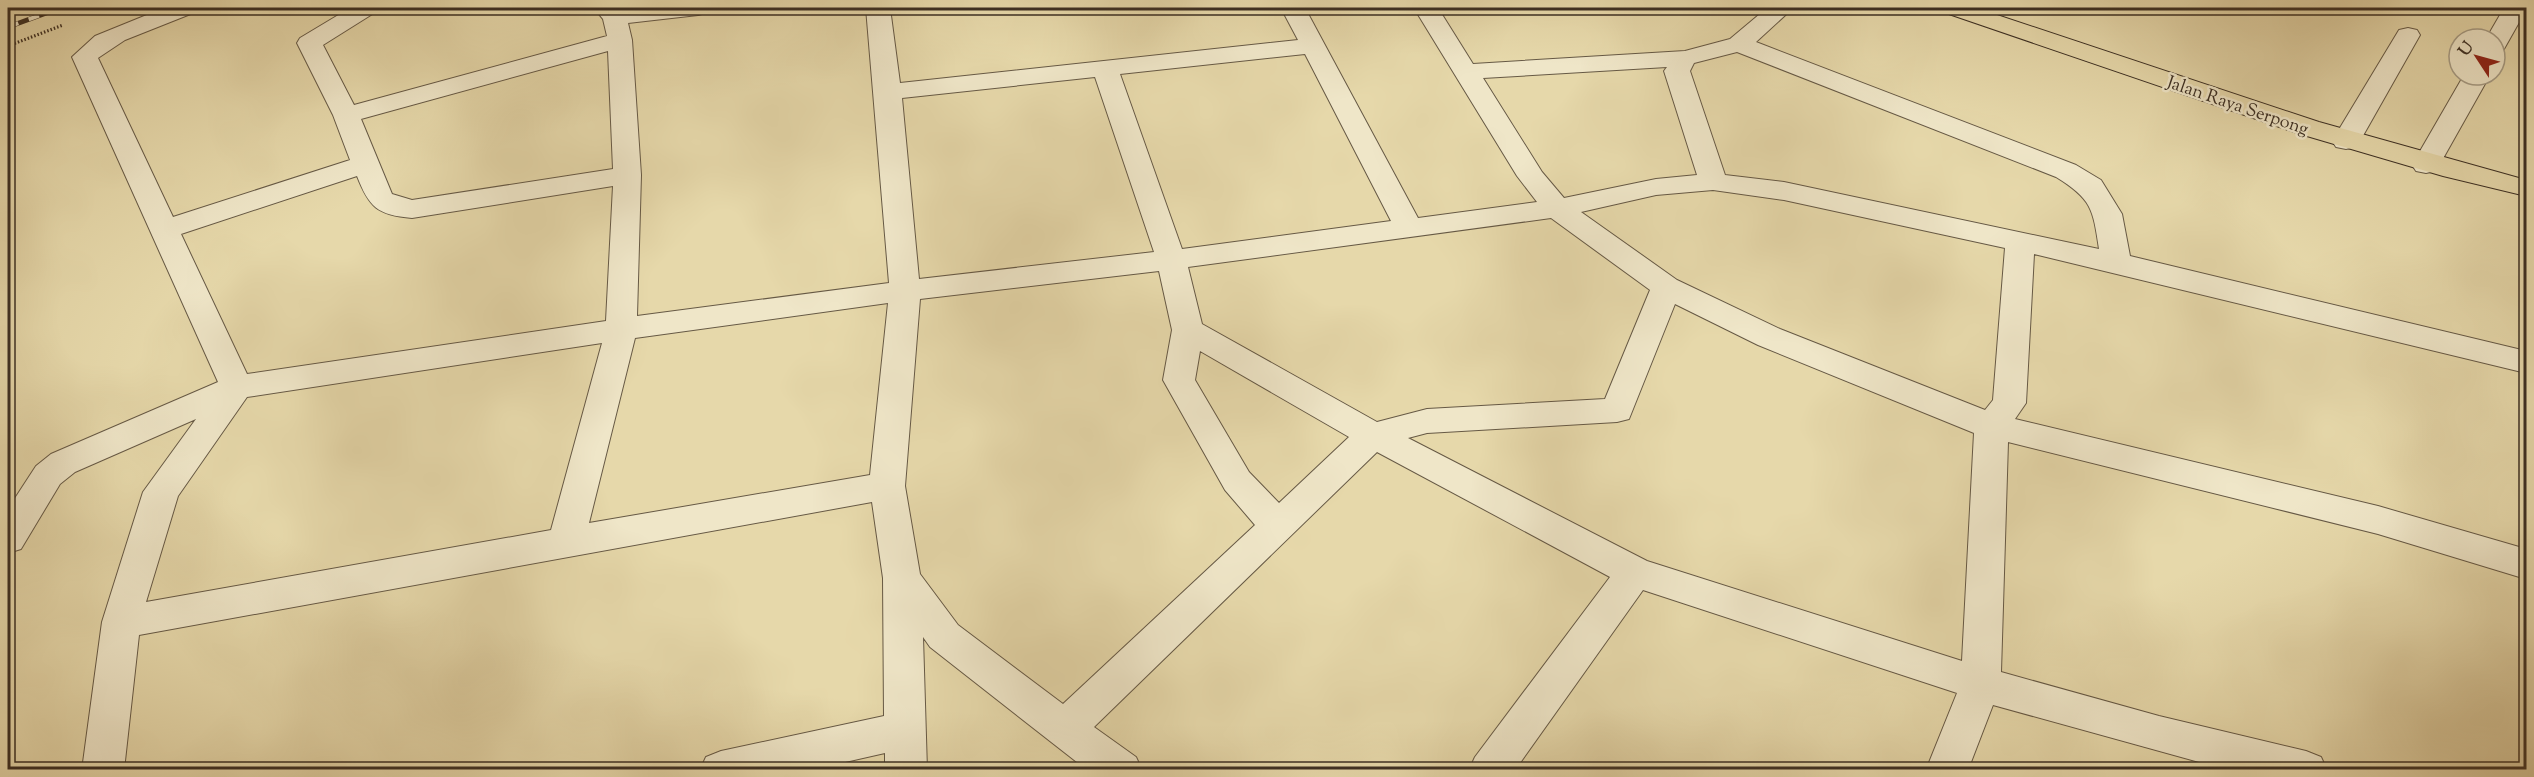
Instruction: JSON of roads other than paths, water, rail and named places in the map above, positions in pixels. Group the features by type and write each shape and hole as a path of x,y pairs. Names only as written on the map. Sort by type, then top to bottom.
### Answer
{"main road":[{"name":"Jalan Raya Serpong","path":"1954,8 2346,141 2426,165 2526,188"}],"street":[{"path":"185,8 104,42 91,49 86,57 237,387"},
{"path":"366,8 309,43 346,115 380,199 404,209 627,175"},
{"path":"346,115 613,21 698,8"},
{"path":"878,8 888,92 905,291 887,486 902,578 906,770"},
{"path":"1293,8 1408,227"},
{"path":"1426,8 1531,176 1557,208 1666,287 1769,338 1991,426 2378,520 2526,564"},
{"path":"1465,72 1685,57 1739,44 1780,8"},
{"path":"2505,27 2516,8"},
{"path":"566,541 621,329 627,175 613,21"},
{"path":"2346,141 2408,35"},
{"path":"1739,44 2066,171 2091,186 2108,214 2116,262"},
{"path":"888,92 1312,46"},
{"path":"1685,57 1677,71 1713,182"},
{"path":"1105,68 1171,260 1188,330 1179,380 1237,481 1277,525"},
{"path":"2426,165 2470,87"},
{"path":"165,230 365,164"},
{"path":"8,539 48,476 63,463 237,387 621,329 905,291 1171,260 1557,208 1656,187 1713,182 1784,191 2020,244 2116,262 2526,362"},
{"path":"1947,770 1981,684 1991,426 2009,403 2020,244"},
{"path":"1064,729 1373,435 1427,421 1617,410 1666,287"},
{"path":"1188,330 1373,435 1635,572 1981,684 2159,734 2306,770"},
{"path":"103,770 121,622 161,492 237,387"},
{"path":"121,622 510,554 566,541 887,486"},
{"path":"1490,770 1635,572"},
{"path":"902,578 944,636 1121,770"},
{"path":"721,770 906,730"}],"railway":[{"path":"8,27 60,8"}]}
